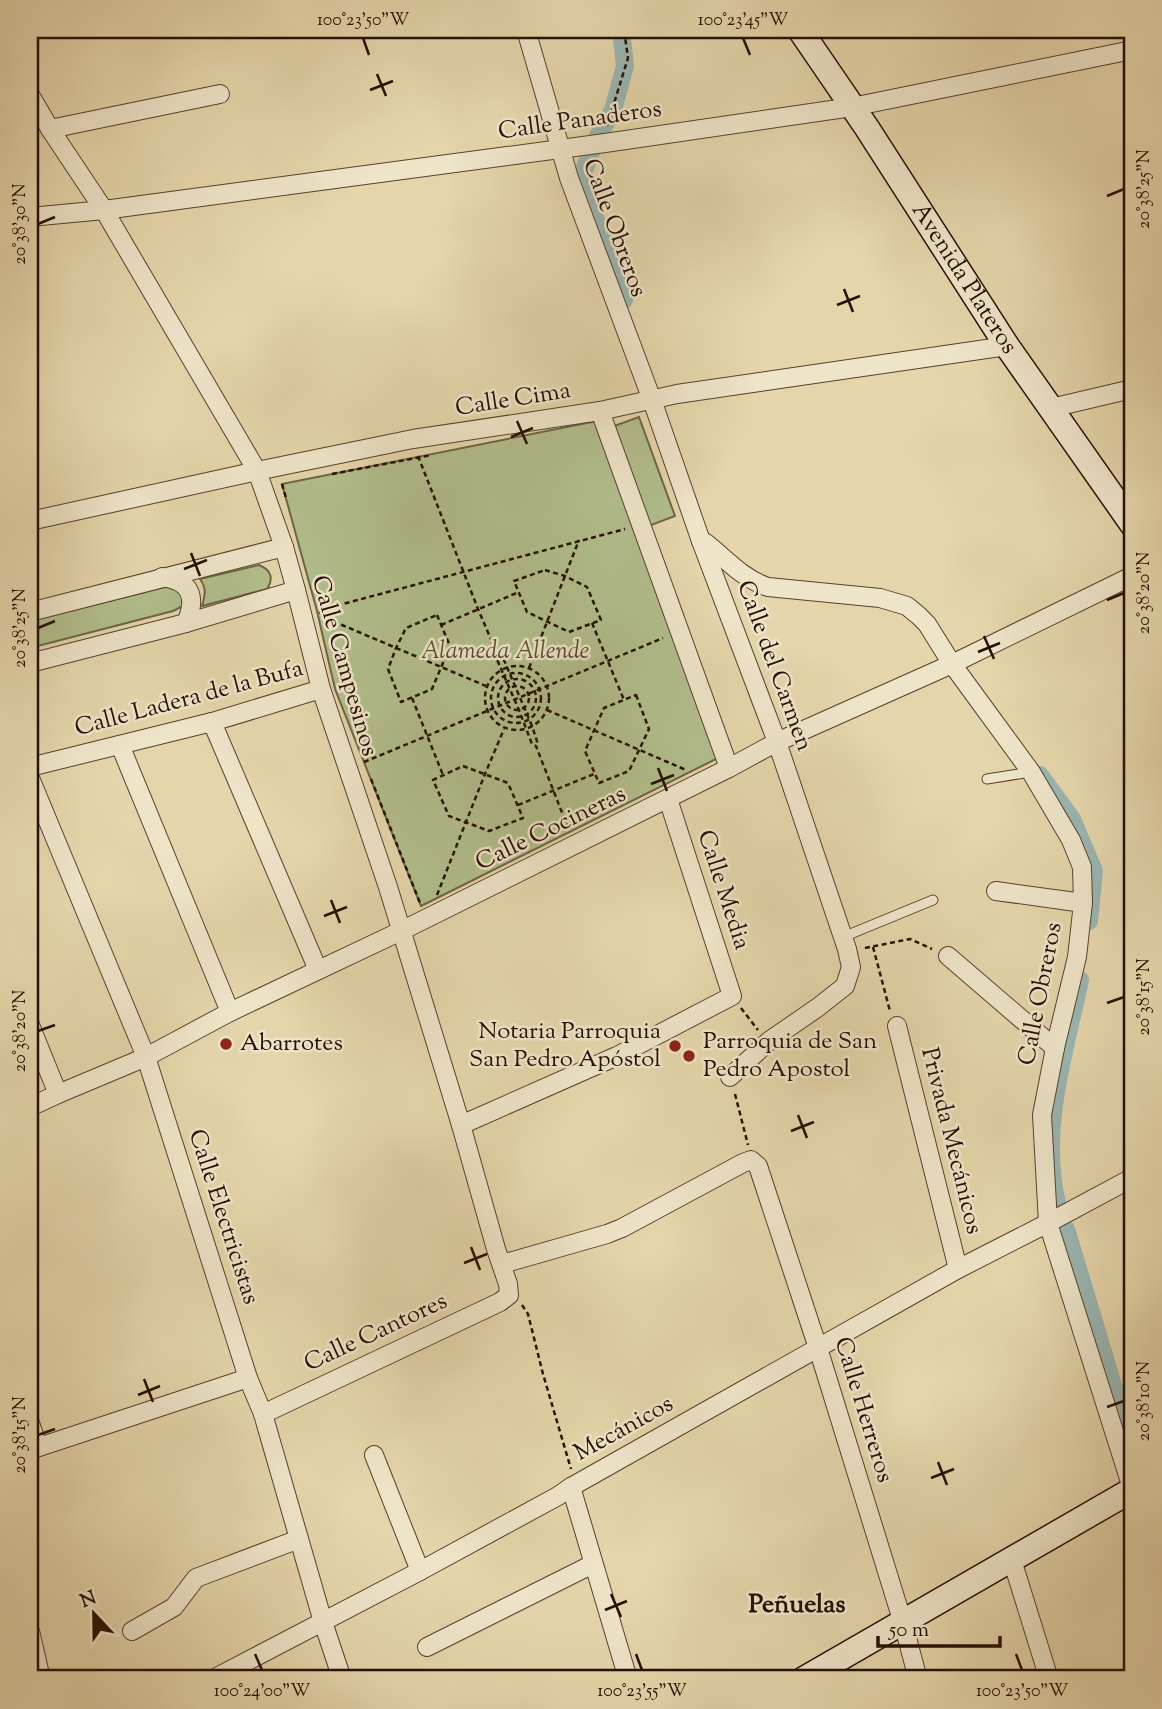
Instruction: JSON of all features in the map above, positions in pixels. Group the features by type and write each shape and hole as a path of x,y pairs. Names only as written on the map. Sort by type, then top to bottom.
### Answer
{"street":[{"name":"Calle Obreros","path":"526,30 569,178 652,400"},
{"name":"Avenida Plateros","path":"800,30 1007,346 1132,524"},
{"name":"Calle Panaderos","path":"30,217 104,210 605,143 852,107 1132,50"},
{"name":"Calle Campesinos","path":"30,94 104,210 257,471 284,547 321,689 388,887 461,1125 509,1295"},
{"path":"50,129 220,94"},
{"name":"Calle Cima","path":"30,521 413,439 600,411 677,394 1007,346"},
{"path":"1051,408 1132,389"},
{"name":"Calle del Carmen","path":"652,400 701,541 777,742 851,967 845,986 769,1041 730,1077"},
{"path":"600,411 729,768"},
{"name":"Calle Obreros","path":"701,541 755,583 768,587 880,598 907,606 927,624 952,664 1031,772 1071,840 1082,867 1083,903 1077,957 1042,1115 1053,1221 1132,1489"},
{"path":"30,612 284,547"},
{"name":"Calle Cocineras","path":"30,1107 146,1057 230,1012 401,931 777,742 952,664 1132,576"},
{"path":"162,577 180,582 190,592 192,605 186,623"},
{"path":"30,663 186,623 296,590"},
{"name":"Calle Ladera de la Bufa","path":"30,767 212,722 321,689"},
{"path":"212,722 318,970"},
{"path":"120,745 230,1012"},
{"name":"Calle Electricistas","path":"30,778 146,1057 248,1378 263,1414 342,1679"},
{"name":"Calle Media","path":"668,799 732,996"},
{"path":"996,891 1083,903"},
{"path":"948,956 1055,1048"},
{"path":"461,1125 617,1056 732,996"},
{"path":"30,1025 58,1094"},
{"name":"Privada Mecánicos","path":"897,1026 958,1269"},
{"path":"502,1264 614,1231 751,1160"},
{"name":"Calle Herreros","path":"751,1160 758,1166 818,1348 918,1679"},
{"name":"Mecánicos","path":"213,1679 558,1496 958,1269 1132,1178"},
{"name":"Calle Cantores","path":"263,1414 500,1302 509,1295"},
{"path":"30,1423 34,1448 248,1378"},
{"path":"374,1455 420,1571"},
{"path":"571,1487 628,1679"},
{"path":"804,1679 1132,1489"},
{"path":"132,1631 174,1607 197,1578 299,1539"},
{"path":"1012,1560 1049,1679"},
{"path":"427,1647 593,1564"},
{"path":"30,1631 41,1679"}],"lane":[{"path":"987,779 1031,772"},
{"path":"845,943 933,900"}],"path":[{"path":"608,125 628,58 624,30"},
{"path":"413,439 463,572 510,674 519,697 522,717 532,744 536,746"},
{"path":"282,467 282,484 288,507"},
{"path":"317,611 641,525"},
{"path":"529,668 579,540"},
{"path":"545,570 565,576 587,587 601,620 569,632 527,612 519,592 514,581 545,570"},
{"path":"440,625 519,592"},
{"path":"317,611 320,624"},
{"path":"317,611 342,625 487,686"},
{"path":"437,615 450,646 432,689 401,702 388,668 396,648 406,628 437,615"},
{"path":"592,623 624,700"},
{"path":"426,918 364,762 679,632"},
{"path":"494,644 495,655 506,682 532,726 536,746 569,831"},
{"path":"507,667 529,668 539,675 546,685 549,697 547,710 541,719 527,729 505,728 494,721 487,711 487,686 493,677 507,667"},
{"path":"510,674 527,676 539,688 540,706 536,714 524,722 506,721 494,708 493,690 497,682 510,674"},
{"path":"512,679 525,681 535,690 535,704 527,715 522,717 508,716 499,706 498,692 501,686 512,679"},
{"path":"522,687 528,693 528,701 522,709 511,709 506,703 505,695 509,688 522,687"},
{"path":"636,695 649,729 629,771 599,783 585,751 604,708 624,700 636,695"},
{"path":"412,698 443,775"},
{"path":"547,710 689,771"},
{"path":"436,898 505,728"},
{"path":"463,766 485,774 508,783 523,818 489,831 449,816 433,780 463,766"},
{"path":"518,805 594,774"},
{"path":"845,943 873,947 910,939 948,956"},
{"path":"873,947 888,1007 897,1026"},
{"path":"732,996 757,1026 760,1034"},
{"path":"730,1077 751,1160"},
{"path":"509,1295 520,1302 528,1314 571,1468"}],"green space":[{"name":"Alameda Allende","path":"639,417 675,516 643,528 724,755 421,906 335,689 282,484 602,420 606,429"},
{"path":"259,565 270,575 267,589 202,606 205,592 200,579"},
{"path":"165,587 177,587 186,596 183,606 173,611 30,648 30,621"}],"waterway":[{"path":"621,30 625,66 613,110 595,142 581,178 624,300"},
{"path":"1040,775 1072,819 1094,871 1089,921"},
{"path":"1057,1203 1052,1175 1052,1119 1061,1063 1080,980"},
{"path":"1066,1229 1132,1448"}],"place":[{"name":"Abarrotes","path":"226,1044"},
{"name":"Notaria Parroquia San Pedro Apóstol","path":"675,1046"},
{"name":"Parroquia de San Pedro Apostol","path":"689,1056"}],"district":[{"name":"Peñuelas","path":"797,1605"}]}
